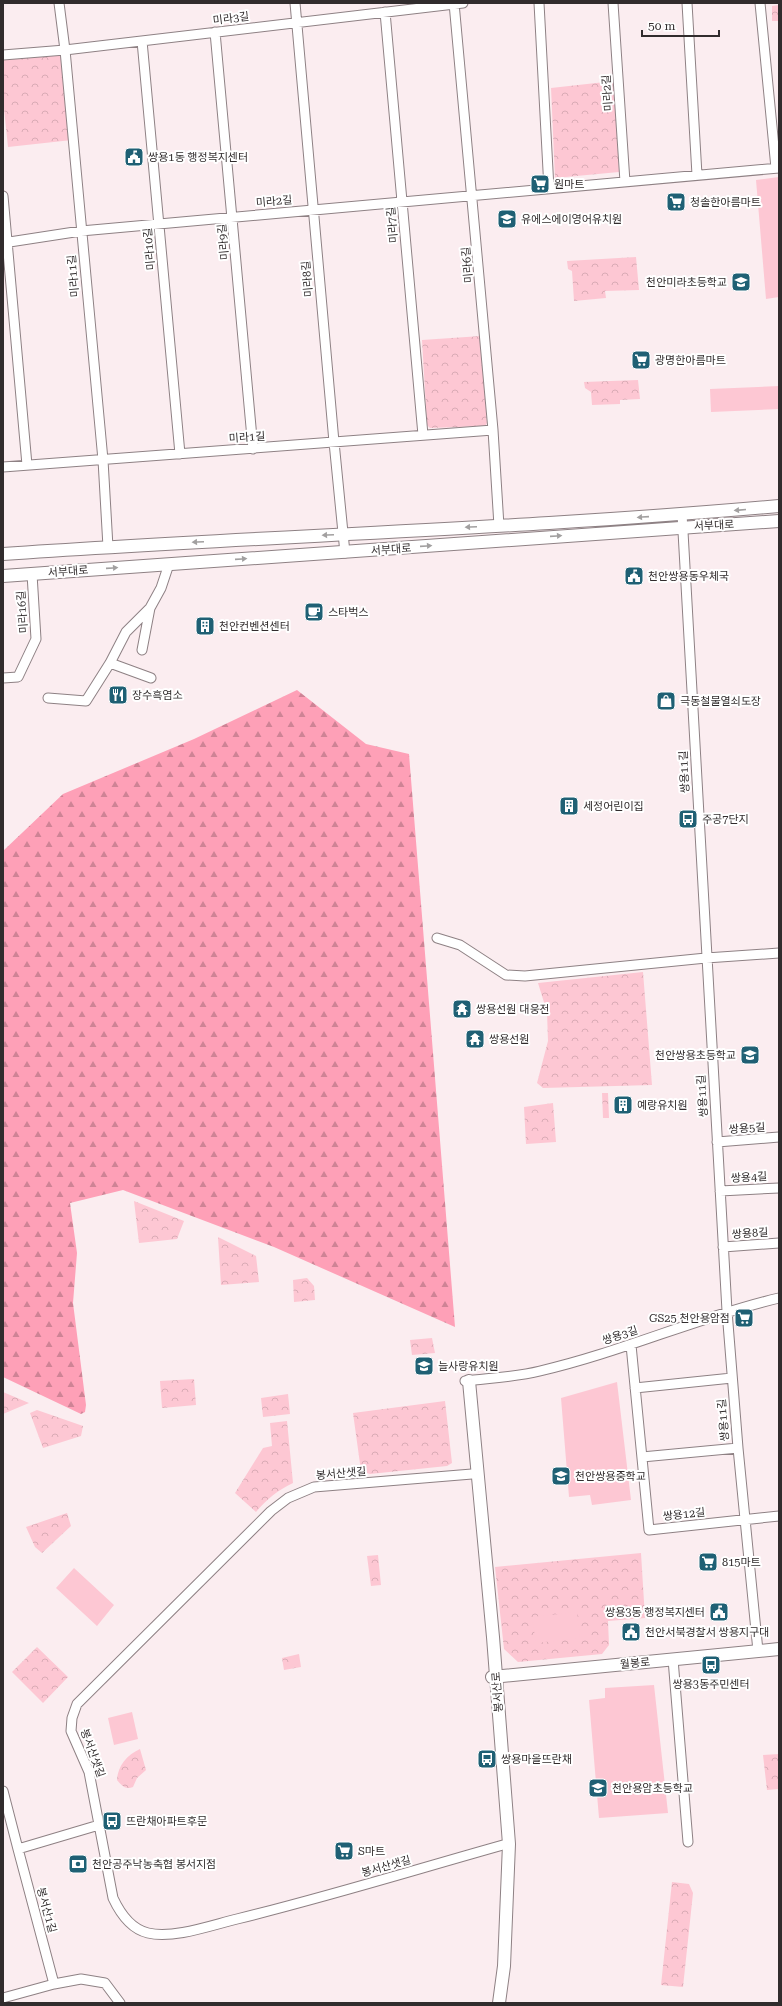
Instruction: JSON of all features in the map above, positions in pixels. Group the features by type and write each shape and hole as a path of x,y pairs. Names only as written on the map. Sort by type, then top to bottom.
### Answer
{"main road":[{"name":"서부대로","path":"3,554 499,526 779,506"},
{"name":"서부대로","path":"3,576 345,553 779,521"},
{"name":"봉서산로","path":"467,1381 472,1474 494,1677 503,1845 499,1967 494,2003"},
{"name":"봉서산로","path":"467,1381 509,1844 504,1966 500,2003"},
{"name":"월봉로","path":"494,1677 779,1649"}],"street":[{"name":"미라11길","path":"59,3 65,50 103,460 108,547"},
{"name":"미라8길","path":"295,3 345,553"},
{"name":"미라3길","path":"3,55 65,50 457,3"},
{"name":"미라6길","path":"457,3 493,430 499,526"},
{"path":"538,3 549,189"},
{"name":"미라2길","path":"613,3 625,182"},
{"path":"687,3 697,176"},
{"name":"미라2길","path":"5,243 81,231 778,168 760,3"},
{"name":"미라7길","path":"385,12 423,436"},
{"name":"미라9길","path":"215,32 253,449"},
{"name":"미라10길","path":"142,41 180,454"},
{"path":"3,196 5,243 27,465"},
{"name":"미라1길","path":"3,467 493,430"},
{"name":"쌍용11길","path":"682,514 727,1311 738,1448 758,1651"},
{"path":"48,698 86,701 110,662 126,632 150,608 161,588 169,564"},
{"name":"미라16길","path":"3,678 18,677 36,639 32,574"},
{"path":"142,650 150,608"},
{"path":"110,662 152,678"},
{"path":"437,938 460,945 506,975 525,976 706,958 779,953"},
{"name":"쌍용5길","path":"717,1142 779,1137"},
{"name":"쌍용4길","path":"720,1191 779,1188"},
{"name":"쌍용8길","path":"724,1247 779,1243"},
{"name":"쌍용3길","path":"467,1381 541,1371 631,1345 727,1311 779,1298"},
{"name":"쌍용12길","path":"631,1345 649,1530 746,1519"},
{"path":"635,1388 732,1378"},
{"path":"642,1458 738,1448"},
{"name":"봉서산샛길","path":"472,1474 314,1487 288,1498 271,1511 77,1704 72,1718 72,1731 89,1772 113,1898 119,1912 131,1924 148,1933 173,1934 282,1908 503,1845"},
{"path":"746,1519 779,1516"},
{"path":"673,1659 688,1842"},
{"name":"봉서산1길","path":"3,1791 54,1984"},
{"path":"18,1849 99,1825"},
{"path":"3,1998 54,1984 81,1979 105,1983 120,2003"}],"green space":[{"path":"779,5 779,21 772,21 772,6"},
{"path":"58,53 63,59 72,140 8,147 3,99 3,60"},
{"path":"614,81 619,172 555,178 551,88"},
{"path":"779,177 779,297 766,299 756,180"},
{"path":"636,257 639,290 605,291 606,298 574,301 572,271 568,269 567,261"},
{"path":"481,336 487,423 485,426 430,428 427,425 422,340"},
{"path":"638,380 640,399 620,400 620,404 592,405 591,392 585,388 584,382"},
{"path":"779,386 779,409 711,412 710,389"},
{"path":"297,690 366,744 409,754 455,1327 274,1247 123,1190 70,1203 77,1253 73,1303 86,1405 85,1412 81,1414 3,1377 3,851 63,794 194,739"},
{"path":"643,972 652,1085 543,1088 537,1083 548,1041 547,1012 538,983"},
{"path":"602,1093 608,1093 609,1118 603,1118"},
{"path":"553,1103 556,1142 526,1144 524,1107"},
{"path":"134,1201 184,1221 177,1239 139,1243"},
{"path":"218,1237 256,1256 259,1282 221,1285"},
{"path":"307,1278 314,1286 315,1300 294,1302 293,1280"},
{"path":"432,1338 435,1353 412,1355 410,1340"},
{"path":"194,1379 196,1405 162,1408 160,1381"},
{"path":"617,1382 631,1500 592,1505 590,1495 569,1497 561,1398"},
{"path":"3,1392 29,1403 3,1414"},
{"path":"288,1394 290,1414 263,1417 261,1398"},
{"path":"445,1401 452,1463 447,1466 370,1474 361,1471 353,1413"},
{"path":"37,1410 83,1426 81,1436 43,1448 30,1413"},
{"path":"287,1421 293,1483 273,1495 256,1512 235,1493 263,1448 272,1446 270,1423"},
{"path":"67,1513 71,1526 42,1553 35,1547 26,1527"},
{"path":"641,1553 645,1618 608,1621 609,1645 602,1654 518,1662 504,1649 495,1567"},
{"path":"378,1555 381,1585 371,1586 367,1556"},
{"path":"74,1568 114,1605 97,1626 56,1588"},
{"path":"577,1612 580,1638 536,1643 532,1617"},
{"path":"37,1647 68,1677 43,1703 12,1672"},
{"path":"299,1654 301,1667 284,1670 282,1658"},
{"path":"654,1685 668,1813 599,1818 589,1700 605,1698 605,1688"},
{"path":"132,1712 138,1739 114,1745 108,1718"},
{"path":"140,1749 146,1770 137,1778 133,1787 126,1788 117,1780 119,1770 127,1757"},
{"path":"779,1754 779,1789 767,1790 763,1755"},
{"path":"672,1882 689,1884 693,1893 683,1987 661,1985"}],"place":[{"name":"쌍용1동 행정복지센터","path":"134,157"},
{"name":"원마트","path":"540,184"},
{"name":"청솔한아름마트","path":"676,202"},
{"name":"유에스에이영어유치원","path":"507,219"},
{"name":"천안미라초등학교","path":"741,282"},
{"name":"광명한아름마트","path":"641,360"},
{"name":"천안쌍용동우체국","path":"634,576"},
{"name":"스타벅스","path":"314,612"},
{"name":"천안컨벤션센터","path":"205,626"},
{"name":"장수흑염소","path":"118,695"},
{"name":"극동철물열쇠도장","path":"666,701"},
{"name":"세정어린이집","path":"569,806"},
{"name":"주공7단지","path":"688,819"},
{"name":"쌍용선원 대웅전","path":"462,1009"},
{"name":"쌍용선원","path":"475,1039"},
{"name":"천안쌍용초등학교","path":"750,1055"},
{"name":"예랑유치원","path":"623,1105"},
{"name":"GS25 천안용암점","path":"744,1318"},
{"name":"늘사랑유치원","path":"424,1366"},
{"name":"천안쌍용중학교","path":"561,1476"},
{"name":"815마트","path":"708,1562"},
{"name":"쌍용3동 행정복지센터","path":"719,1612"},
{"name":"천안서북경찰서 쌍용지구대","path":"631,1632"},
{"name":"쌍용3동주민센터","path":"711,1665"},
{"name":"쌍용마을뜨란채","path":"487,1759"},
{"name":"천안용암초등학교","path":"598,1788"},
{"name":"뜨란채아파트후문","path":"112,1821"},
{"name":"S마트","path":"344,1851"},
{"name":"천안공주낙농축협 봉서지점","path":"78,1864"}]}
